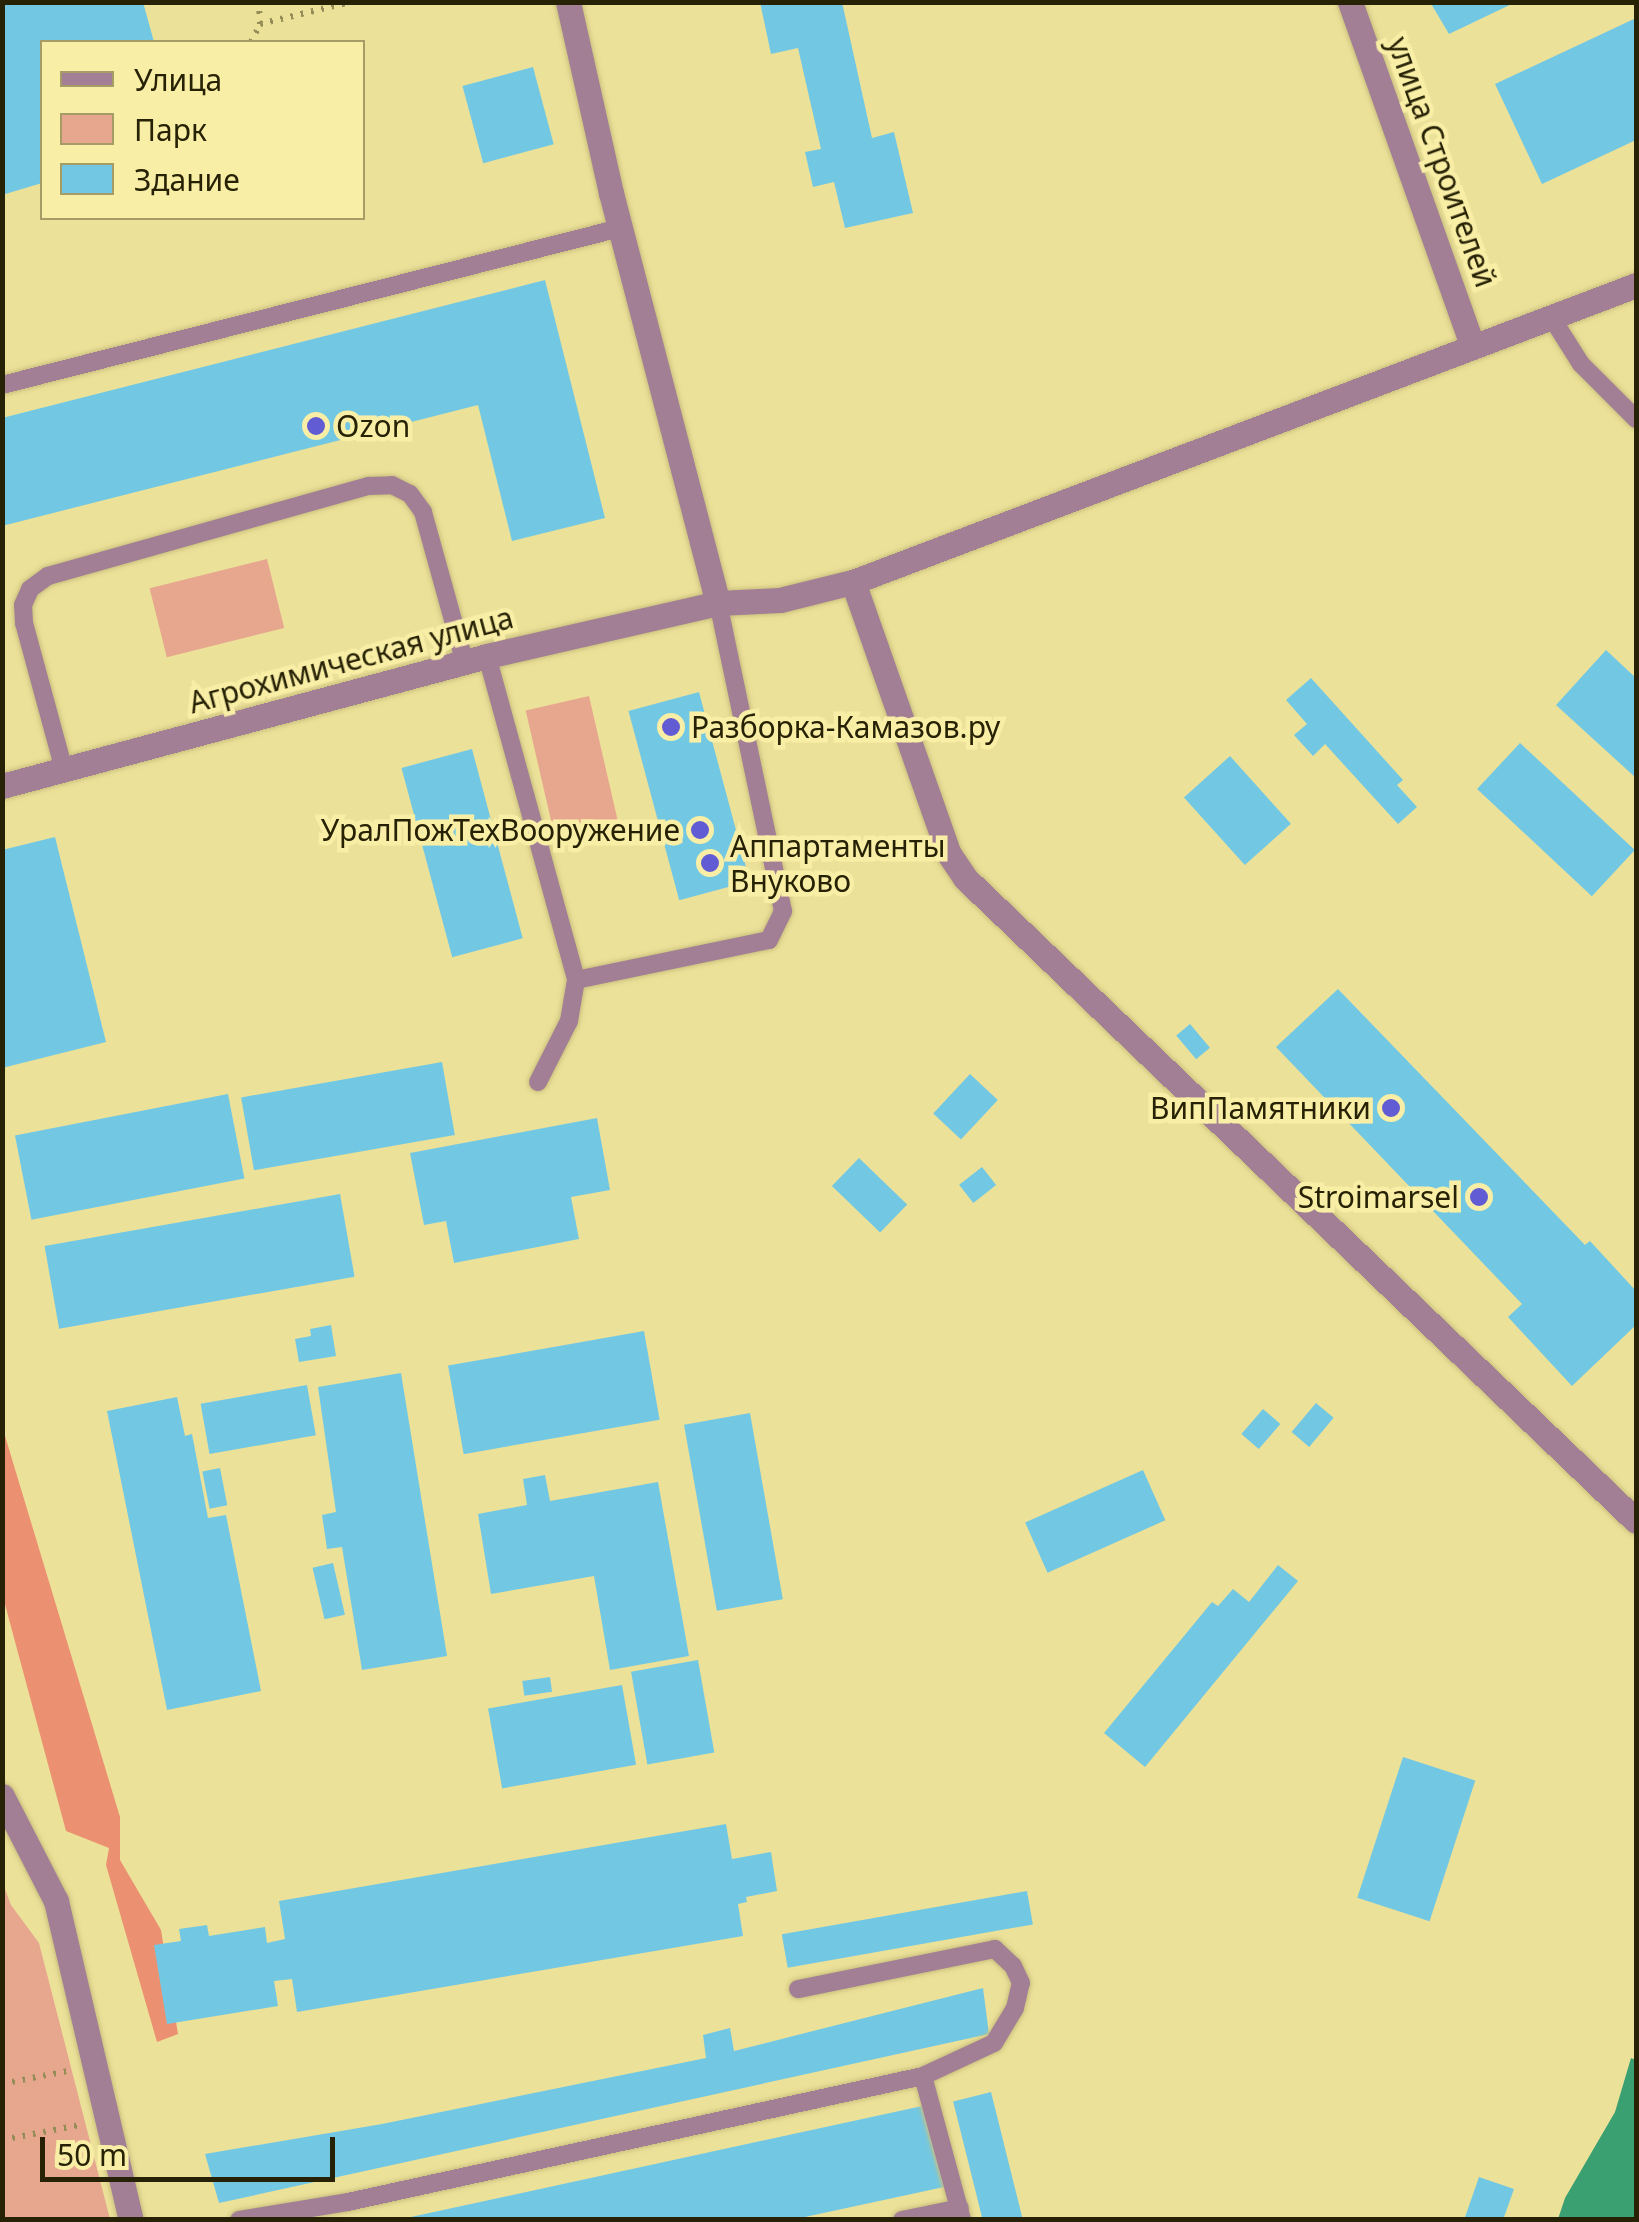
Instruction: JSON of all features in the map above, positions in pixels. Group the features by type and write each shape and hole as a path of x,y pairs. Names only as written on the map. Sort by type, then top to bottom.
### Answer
{"street":[{"path":"568,2 620,228 718,603"},
{"name":"улица Строителей","path":"1350,2 1472,344"},
{"name":"Агрохимическая улица","path":"2,786 476,659 718,603 780,600 853,582 1636,285"},
{"path":"853,582 948,854 965,878 1636,1521"},
{"path":"2,1796 56,1901 131,2220"}],"lane":[{"path":"2,385 620,228"},
{"path":"1550,315 1580,364 1636,419"},
{"path":"64,770 24,623 22,605 30,589 48,576 369,486 392,486 410,494 422,512 476,659 576,980 570,1022 538,1082"},
{"path":"576,980 769,940 783,912 718,603"},
{"path":"239,2220 350,2211 924,2076 994,2043 1006,2025 1021,1983 1013,1966 995,1949 798,1990"},
{"path":"902,2220 961,2214 924,2076"}],"path":[{"path":"252,40 260,24 258,2"},
{"path":"260,24 350,2"},
{"path":"2,2084 93,2066"},
{"path":"2,2140 106,2120"}],"green space":[{"path":"267,559 284,628 167,657 150,588"},
{"path":"589,696 618,823 555,837 526,711"},
{"path":"2,1881 11,1905 39,1943 110,2219 3,2219"}],"shaded area":[{"path":"2,1426 120,1817 120,1860 161,1930 178,2034 157,2042 106,1865 109,1848 66,1831 3,1597"},
{"path":"1631,2058 1636,2060 1636,2219 1558,2219 1565,2198 1615,2112"}],"building":[{"path":"2,2 143,2 153,40 40,40 40,184 2,195"},
{"path":"760,2 842,2 872,138 894,132 913,213 845,228 834,182 813,187 805,152 821,149 798,48 771,54"},
{"path":"1430,2 1516,2 1449,34"},
{"path":"1636,18 1636,140 1542,184 1495,84"},
{"path":"533,67 554,144 483,163 462,86"},
{"path":"545,280 605,518 512,541 478,405 2,526 2,418"},
{"path":"1606,650 1636,678 1636,778 1556,705"},
{"path":"1311,678 1403,780 1397,785 1417,807 1398,824 1325,744 1313,756 1294,735 1307,724 1286,700"},
{"path":"699,692 750,881 679,900 628,711"},
{"path":"1520,743 1635,850 1592,896 1477,789"},
{"path":"472,749 523,938 452,957 401,768"},
{"path":"1230,756 1291,824 1245,865 1184,797"},
{"path":"55,837 106,1042 2,1068 2,850"},
{"path":"1338,989 1585,1245 1590,1241 1636,1291 1636,1325 1572,1386 1508,1317 1522,1304 1276,1047"},
{"path":"1190,1024 1210,1048 1196,1059 1176,1036"},
{"path":"442,1062 455,1135 254,1170 241,1097"},
{"path":"970,1074 998,1100 961,1139 933,1113"},
{"path":"228,1094 244,1178 31,1220 15,1135"},
{"path":"597,1118 610,1190 571,1197 579,1239 454,1263 446,1221 424,1225 410,1153"},
{"path":"859,1158 907,1205 880,1233 832,1186"},
{"path":"982,1167 996,1185 973,1203 959,1185"},
{"path":"340,1194 355,1277 59,1329 45,1246"},
{"path":"331,1325 336,1356 299,1362 295,1339 311,1336 310,1329"},
{"path":"644,1331 660,1420 464,1454 448,1366"},
{"path":"401,1373 447,1656 362,1670 342,1547 327,1549 322,1515 336,1512 318,1387"},
{"path":"307,1385 316,1435 209,1454 201,1404"},
{"path":"177,1397 185,1436 192,1434 208,1518 226,1515 261,1691 167,1710 107,1411"},
{"path":"1316,1403 1334,1418 1309,1447 1292,1432"},
{"path":"1263,1409 1280,1424 1259,1449 1241,1434"},
{"path":"750,1413 783,1599 717,1611 684,1425"},
{"path":"220,1468 227,1505 210,1509 202,1471"},
{"path":"1143,1470 1165,1520 1048,1573 1025,1522"},
{"path":"545,1475 550,1501 658,1482 689,1656 610,1670 594,1576 491,1594 478,1514 527,1505 523,1479"},
{"path":"333,1563 345,1615 324,1619 313,1568"},
{"path":"1278,1565 1298,1581 1145,1767 1104,1733 1212,1602 1218,1606 1233,1589 1249,1602"},
{"path":"698,1660 714,1753 647,1764 631,1672"},
{"path":"550,1677 552,1692 524,1696 522,1681"},
{"path":"622,1685 636,1765 502,1788 488,1709"},
{"path":"1403,1757 1475,1780 1430,1921 1357,1898"},
{"path":"726,1824 732,1859 771,1852 777,1891 746,1897 747,1902 738,1904 743,1936 297,2012 292,1979 274,1981 278,2006 167,2024 154,1945 181,1941 179,1929 207,1925 209,1936 265,1927 267,1943 285,1939 279,1901"},
{"path":"1027,1891 1033,1924 788,1968 782,1934"},
{"path":"983,1988 989,2034 219,2203 205,2154 382,2124 706,2058 703,2035 730,2028 734,2051"},
{"path":"991,2092 1023,2220 983,2220 953,2101"},
{"path":"927,2105 944,2187 791,2220 397,2220"},
{"path":"1479,2177 1514,2189 1503,2220 1464,2220"}],"place":[{"name":"Ozon","path":"316,426"},
{"name":"Разборка-Камазов.ру","path":"671,727"},
{"name":"УралПожТехВооружение","path":"700,830"},
{"name":"Аппартаменты Внуково","path":"710,863"},
{"name":"ВипПамятники","path":"1391,1108"},
{"name":"Stroimarsel","path":"1479,1197"}]}
